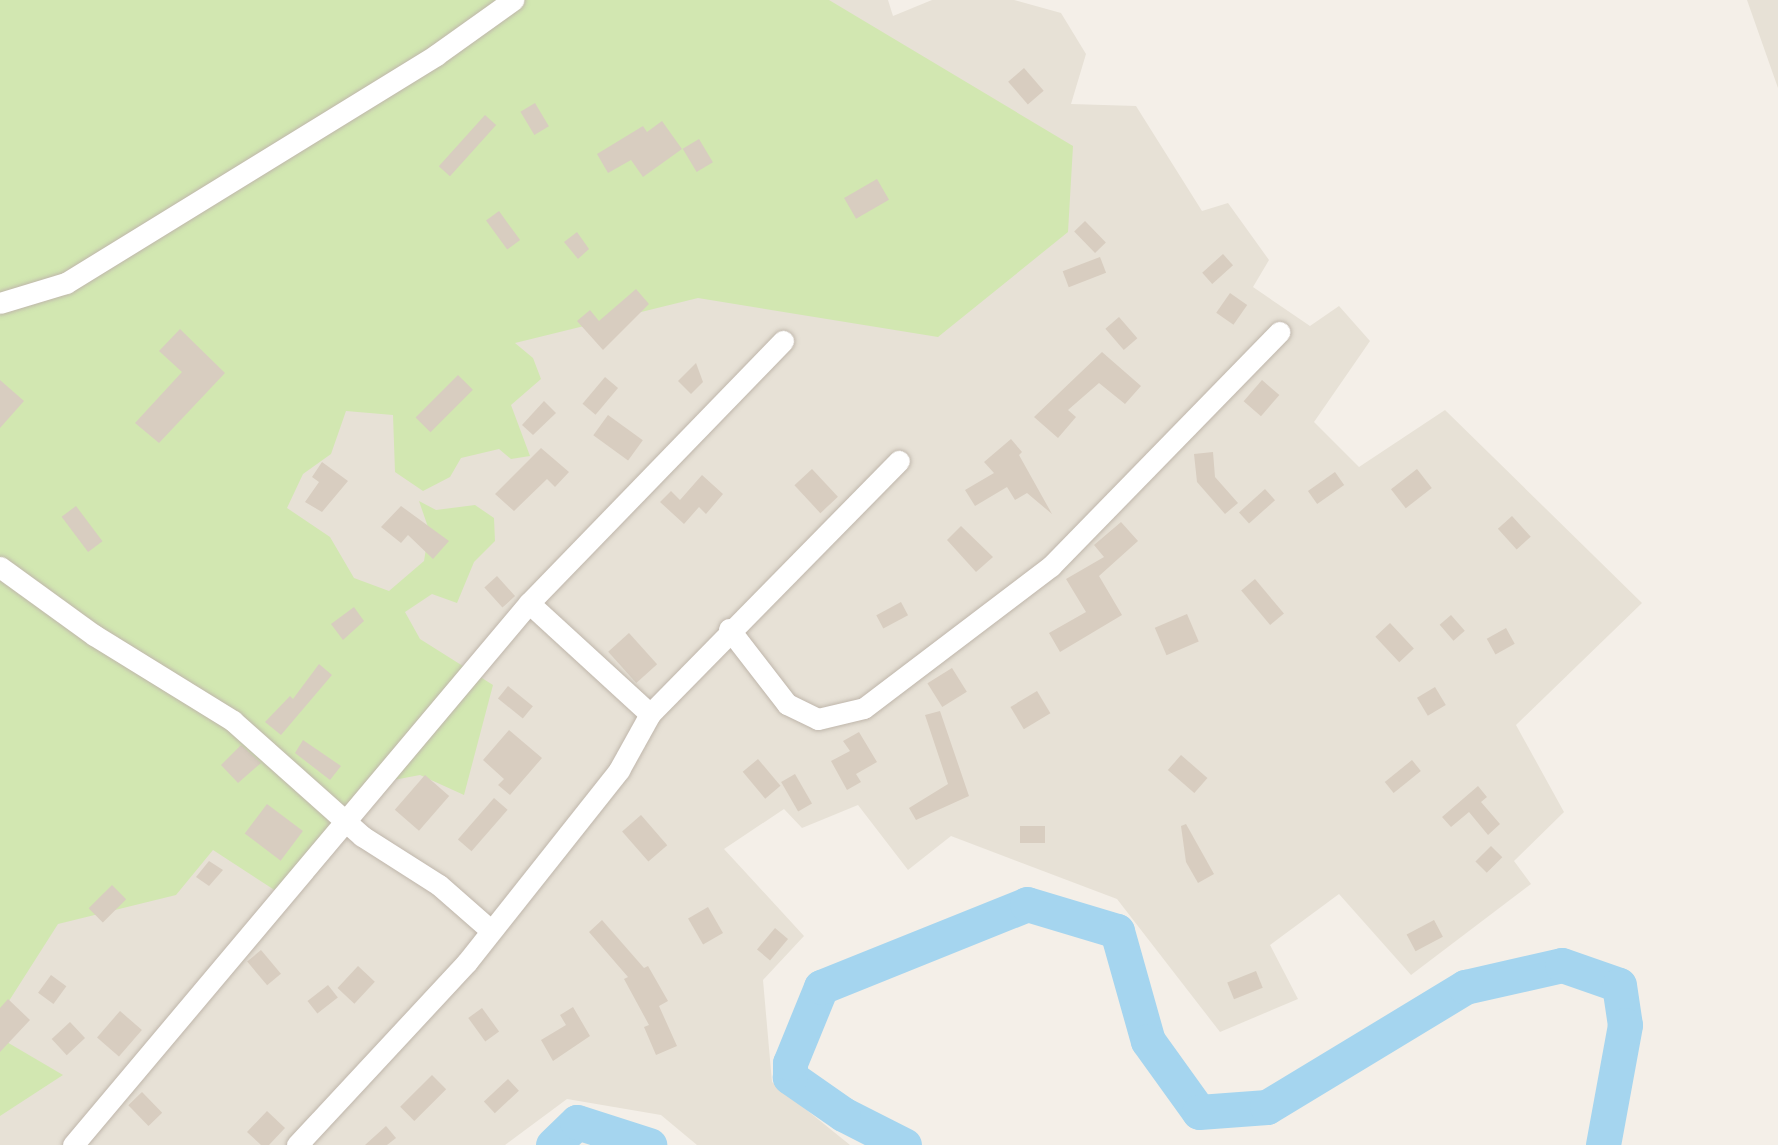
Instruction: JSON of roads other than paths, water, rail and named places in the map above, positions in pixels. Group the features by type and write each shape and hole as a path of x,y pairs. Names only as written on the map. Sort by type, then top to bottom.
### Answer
{"street":[{"path":"0,303 66,283 436,55 513,0"},
{"path":"729,629 783,700 799,711 826,719 864,708 1051,566 1279,332"},
{"path":"73,1145 529,603 783,341"},
{"path":"297,1145 429,1005 619,770 650,714 729,629 899,461"},
{"path":"0,567 94,635 233,721 346,821 439,885 489,929"},
{"path":"529,603 650,714"}],"waterway":[{"path":"904,1145 843,1114 790,1077 790,1063 821,987 1027,904 1117,931 1148,1041 1199,1112 1267,1107 1465,987 1562,965 1619,985 1625,1025 1603,1145"},
{"path":"553,1145 577,1122 649,1145"}]}
